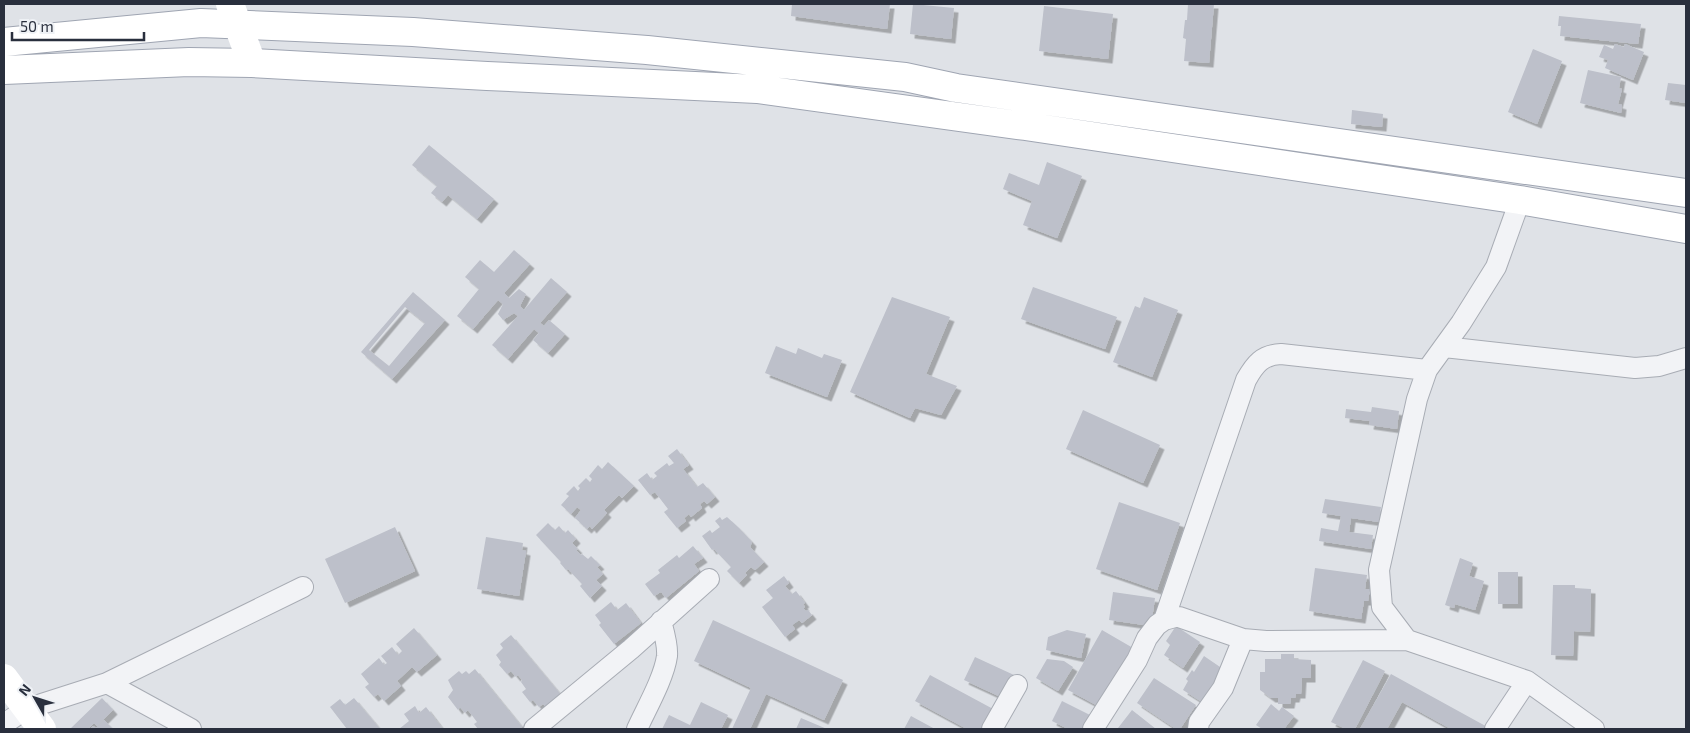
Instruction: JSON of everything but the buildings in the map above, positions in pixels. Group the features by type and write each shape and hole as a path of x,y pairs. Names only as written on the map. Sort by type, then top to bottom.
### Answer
{"main road":[{"path":"233,14 252,63"},
{"path":"4,42 201,23 233,14 354,30 413,32 647,50 905,78 956,88 1686,193"},
{"path":"350,68 354,30"},
{"path":"4,70 189,62 252,63 757,89 997,122 1520,200 1686,229"},
{"path":"997,122 1000,93"},
{"path":"4,678 34,719"}],"street":[{"path":"1407,640 1382,607 1379,570 1417,398 1427,370 1496,267 1520,200"},
{"path":"1444,346 1635,368 1659,366 1686,358"},
{"path":"1164,620 1246,380 1261,360 1268,355 1281,354 1427,370"},
{"path":"534,729 631,649 709,580"},
{"path":"4,724 34,719 303,587"},
{"path":"1093,729 1137,660 1147,638 1157,625 1164,620 1175,617 1243,639 1281,642 1407,640 1527,680 1594,729"},
{"path":"637,729 663,671 667,656 667,645 661,621"},
{"path":"1198,729 1199,722 1223,688 1243,639"},
{"path":"1495,729 1527,680"},
{"path":"107,683 191,729"},
{"path":"992,729 1017,685"}]}
